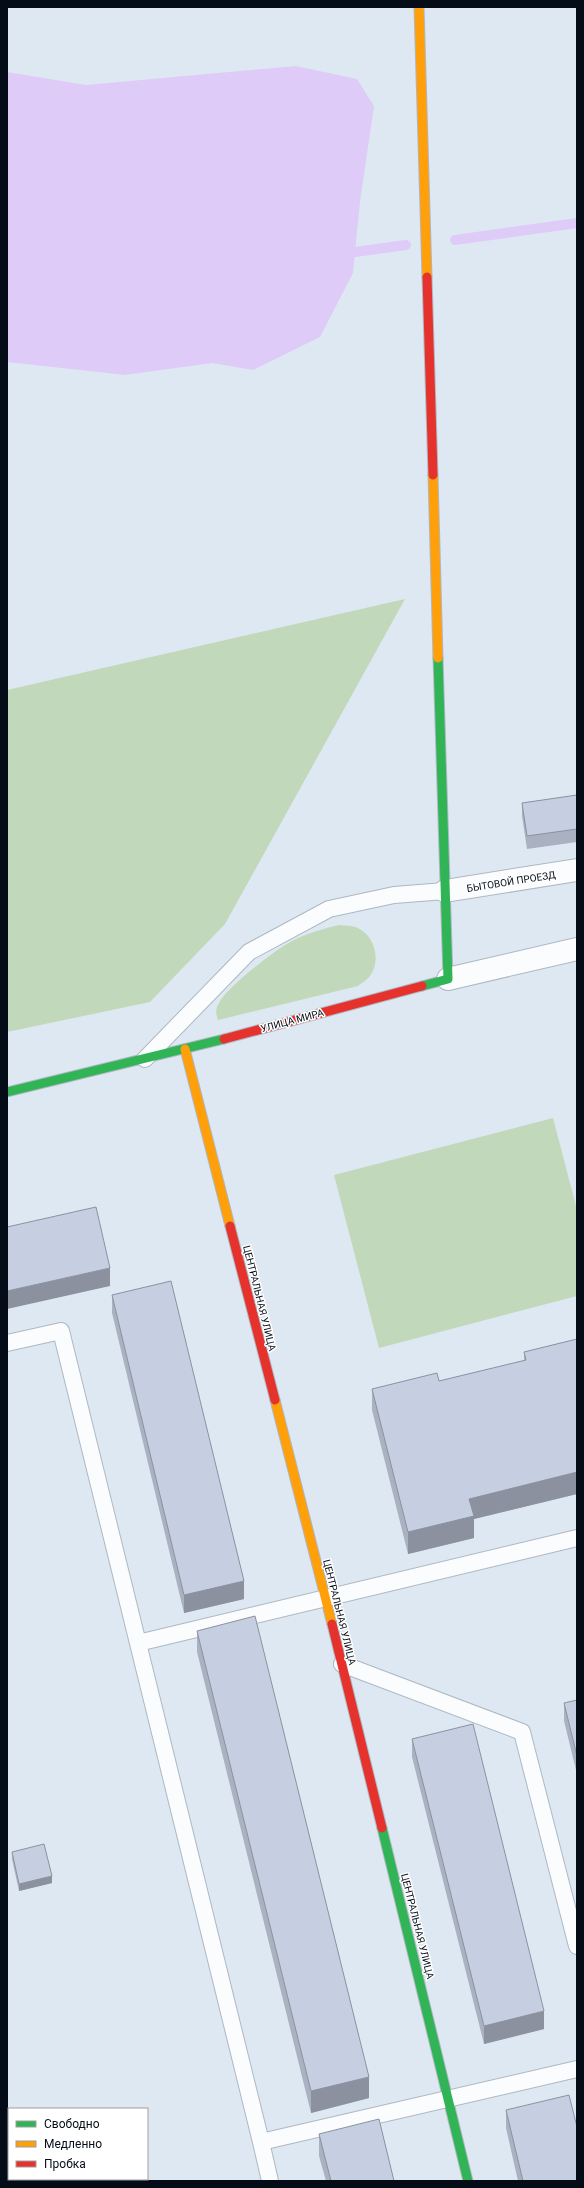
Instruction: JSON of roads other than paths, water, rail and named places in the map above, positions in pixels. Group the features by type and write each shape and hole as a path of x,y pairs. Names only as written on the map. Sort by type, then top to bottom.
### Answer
{"street":[{"path":"420,7 448,979"},
{"name":"БЫТОВОЙ ПРОЕЗД","path":"445,891 577,870"},
{"name":"УЛИЦА МИРА","path":"7,1092 185,1049 448,979 577,949"},
{"name":"ЦЕНТРАЛЬНАЯ УЛИЦА","path":"185,1049 342,1664 468,2181"}],"lane":[{"path":"145,1059 249,952 329,909 394,895 445,891"},
{"path":"7,1344 61,1331 270,2181"},
{"path":"138,1643 325,1597 577,1538"},
{"path":"342,1664 522,1732 577,1946"},
{"path":"261,2142 577,2069"}],"waterway":[{"path":"455,240 577,223"},
{"path":"355,252 406,245"}]}
